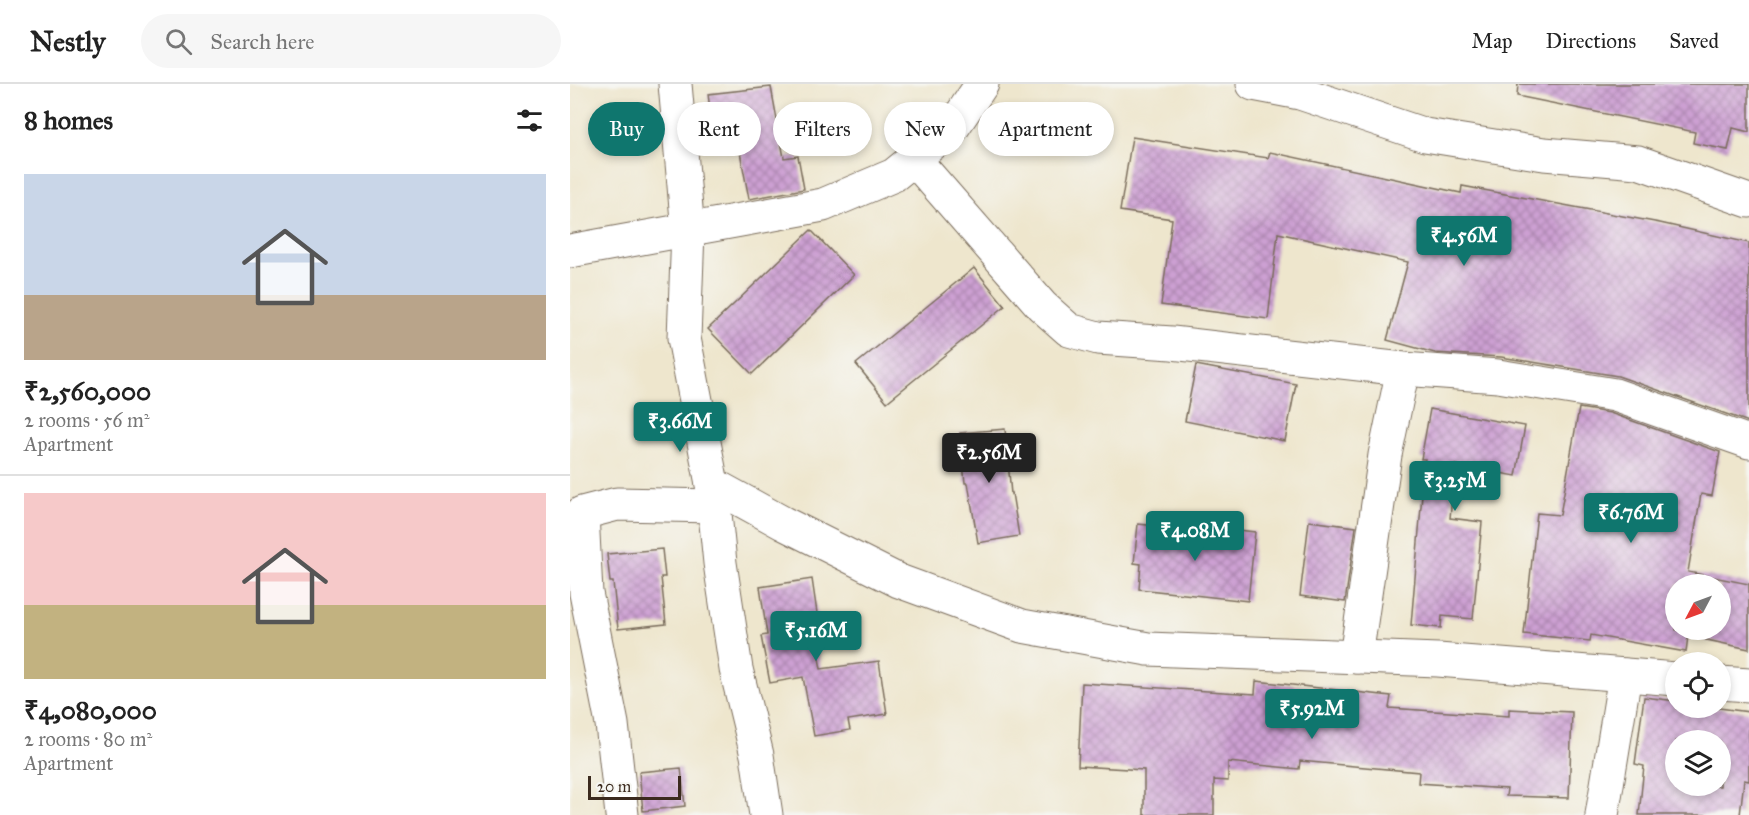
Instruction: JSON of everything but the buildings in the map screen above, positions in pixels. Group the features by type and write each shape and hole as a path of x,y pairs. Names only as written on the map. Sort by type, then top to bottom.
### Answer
{"street":[{"path":"675,84 688,231 684,338 713,495 720,563 736,669 757,755 766,815"},
{"path":"570,251 823,205 894,175 953,127 982,84"},
{"path":"1253,84 1300,93 1425,135 1544,154 1638,162 1749,201"},
{"path":"914,159 1042,306 1069,330 1098,338 1172,343 1403,369 1498,376 1614,395 1749,442"},
{"path":"1356,657 1385,455 1403,369"},
{"path":"622,815 612,724 586,593 582,513 616,504 713,495 783,523 899,581 1022,627 1148,649 1438,660 1665,678"},
{"path":"1602,815 1625,675"},
{"path":"1731,684 1749,685"}]}
